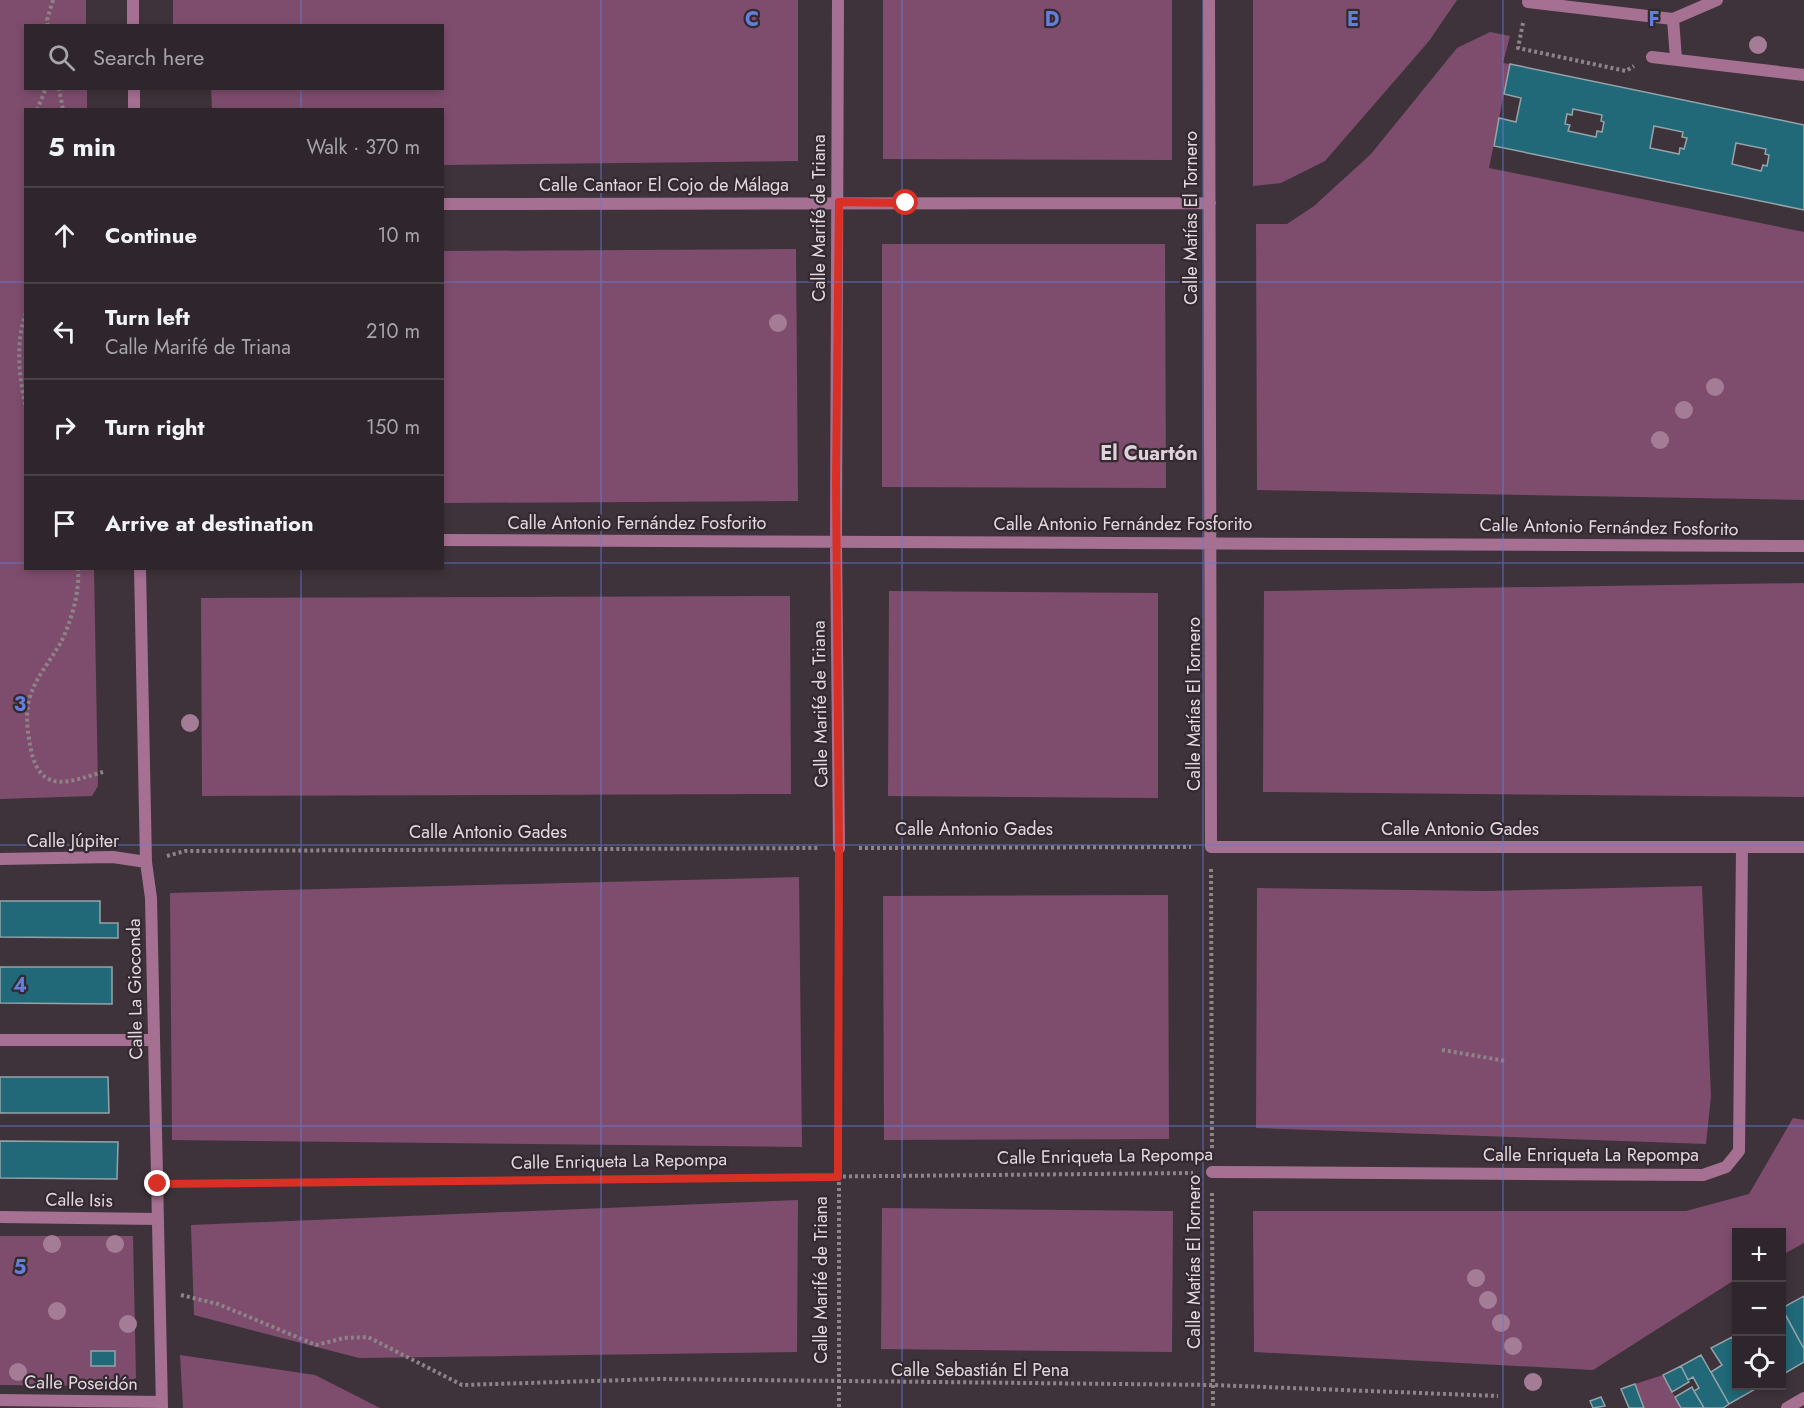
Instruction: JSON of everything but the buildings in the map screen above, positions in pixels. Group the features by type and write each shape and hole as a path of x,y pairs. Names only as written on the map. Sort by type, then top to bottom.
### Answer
{"street":[{"path":"133,0 133,24"},
{"name":"Calle Marifé de Triana","path":"838,0 836,541 839,848"},
{"name":"Calle Matías El Tornero","path":"1209,0 1211,847"},
{"path":"1528,2 1673,19 1717,0"},
{"path":"1673,19 1676,59"},
{"path":"1652,57 1804,75"},
{"path":"134,90 134,108"},
{"name":"Calle Cantaor El Cojo de Málaga","path":"444,204 1210,203"},
{"name":"Calle Antonio Fernández Fosforito","path":"444,540 1804,546"},
{"name":"Calle La Gioconda","path":"140,570 146,862 151,898 162,1405"},
{"name":"Calle Antonio Gades","path":"1211,847 1804,847"},
{"name":"Calle Enriqueta La Repompa","path":"1212,1172 1703,1175 1726,1167 1739,1151 1742,847"},
{"name":"Calle Júpiter","path":"0,859 113,857 146,862"},
{"path":"0,1040 154,1040"},
{"name":"Calle Isis","path":"0,1217 158,1219"},
{"path":"1786,1408 1804,1398"},
{"name":"Calle Poseidón","path":"0,1400 162,1405"}],"path":[{"path":"48,24 53,0"},
{"path":"1518,48 1626,71 1652,57"},
{"path":"38,108 45,90"},
{"path":"59,90 63,108"},
{"path":"24,318 20,328 19,364 24,395"},
{"path":"78,570 74,605 60,643 39,673 29,701 28,731 33,760 42,775 54,782 65,782 103,772"},
{"name":"Calle Antonio Gades","path":"146,862 185,851 1211,847"},
{"name":"Calle Matías El Tornero","path":"1211,847 1213,1408"},
{"name":"Calle Marifé de Triana","path":"839,848 839,1408"},
{"path":"1442,1050 1506,1061"},
{"name":"Calle Enriqueta La Repompa","path":"158,1184 1212,1172"},
{"name":"Calle Sebastián El Pena","path":"159,1289 218,1304 316,1346 344,1338 368,1337 462,1385 659,1378 839,1383 1213,1385 1498,1396"}],"shaded area":[{"path":"0,0 86,0 86,24 24,24 24,90 87,90 87,108 24,108 24,570 94,570 98,786 92,796 0,799"},
{"path":"173,0 798,0 798,161 444,165 444,108 212,108 211,90 444,90 444,24 173,24"},
{"path":"883,0 1172,0 1172,160 883,159"},
{"path":"1253,0 1457,0 1429,41 1325,161 1281,183 1253,186"},
{"path":"1490,32 1510,36 1503,63 1510,64 1489,168 1804,232 1804,500 1257,490 1256,224 1287,224 1314,206 1371,154 1457,48"},
{"path":"882,244 1165,244 1166,488 882,487"},
{"path":"796,249 798,501 444,503 444,251"},
{"path":"1804,583 1804,797 1263,792 1264,591"},
{"path":"889,591 1158,593 1158,798 888,796"},
{"path":"790,596 791,794 202,796 201,598"},
{"path":"799,877 802,1147 172,1140 170,893"},
{"path":"1702,886 1711,1096 1706,1144 1256,1128 1257,888 1486,891"},
{"path":"1168,895 1169,1139 884,1140 883,896"},
{"path":"1793,1118 1804,1120 1804,1243 1786,1253 1786,1228 1732,1228 1732,1282 1593,1370 1254,1352 1253,1211 1686,1211 1749,1194"},
{"path":"798,1200 797,1352 359,1358 194,1315 191,1225"},
{"path":"882,1208 1173,1211 1172,1352 881,1349"},
{"path":"0,1236 133,1236 136,1378 122,1386 0,1385"},
{"path":"180,1355 315,1375 380,1408 183,1408"},
{"path":"1663,1375 1681,1408 1644,1408 1635,1384"}],"district":[{"name":"El Cuartón","path":"1149,453"}],"route":[{"path":"158,1184 838,1177 839,848 836,481 839,202 906,203"}]}
